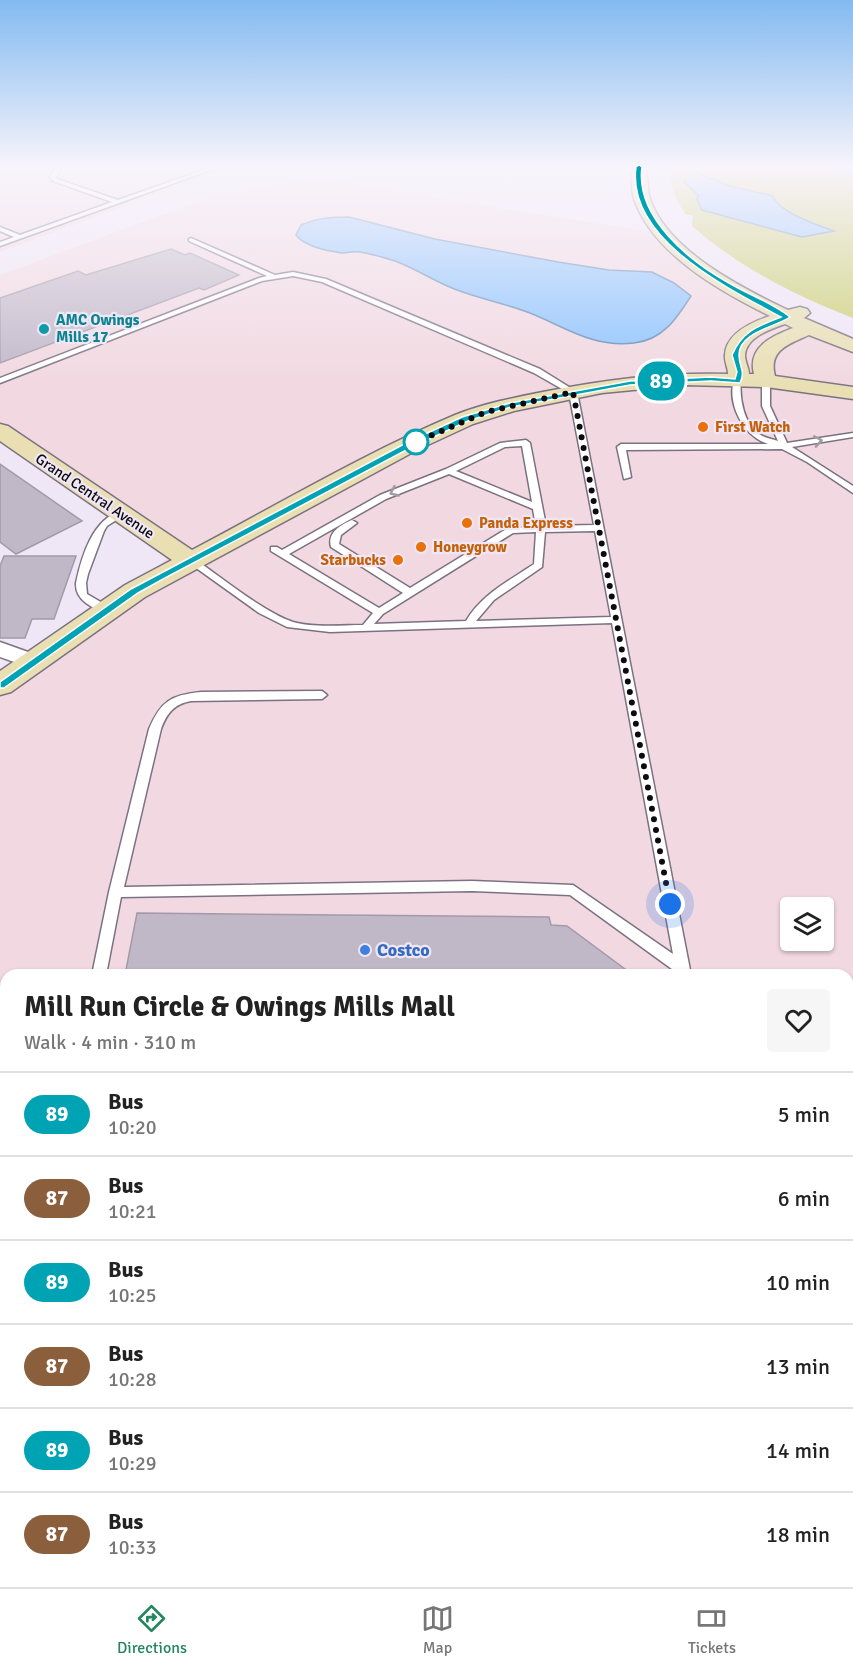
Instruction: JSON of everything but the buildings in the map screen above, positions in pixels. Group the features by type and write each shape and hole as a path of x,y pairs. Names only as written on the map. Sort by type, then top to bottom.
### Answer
{"street":[{"path":"671,241 724,284 787,317 828,319 853,329"},
{"path":"710,252 808,319 853,346"},
{"path":"675,380 703,372 735,355 741,341 750,333 787,317"},
{"path":"766,381 761,360 764,352 808,319"},
{"path":"764,352 766,362 777,371 820,387"},
{"path":"735,355 740,372 738,381"},
{"path":"3,679 34,662 135,591 190,560 447,427 510,405 630,383 675,380 766,381 853,393"},
{"name":"Grand Central Avenue","path":"0,431 190,560"},
{"path":"0,649 34,662"}],"lane":[{"path":"193,241 273,276"},
{"path":"0,381 273,276 293,274 324,280 537,371 573,392 683,969"},
{"path":"738,381 735,392 747,425 756,436 784,446 832,474 853,490"},
{"path":"766,381 766,406 784,446"},
{"path":"627,477 621,447 784,446 853,435"},
{"path":"379,612 278,551 404,487 449,471 503,445 526,443 541,527 539,565 477,608 469,625"},
{"path":"449,471 538,508"},
{"path":"377,501 369,513 340,530 334,540 334,545 409,592"},
{"path":"107,610 82,596 79,590 80,581 99,531 104,524 121,513"},
{"path":"366,628 379,612 511,530 541,527 599,528"},
{"path":"190,560 263,611 291,625 330,629 616,620"},
{"path":"100,969 116,892 160,714 169,704 184,698 201,696 322,695"},
{"path":"116,892 472,886 573,890 680,969"}],"shaded area":[{"path":"0,241 30,241 0,252"},
{"path":"92,241 664,241 673,250 853,349 853,969 0,969 0,670 122,586 160,565 167,558 157,547 0,441 0,275"}],"green space":[{"path":"710,241 853,241 853,318 789,290 729,255"}],"water":[{"path":"303,241 446,241 609,270 652,272 674,283 691,296 674,320 661,333 644,341 619,344 580,335 521,310 457,290 395,261 360,252 342,253 323,249"}],"bus line":[{"name":"89","path":"0,685 135,591 409,445 465,419 510,405 630,383 685,379 738,381 740,372 736,365 735,355 736,348 741,341 759,328 787,317 756,303 724,284 671,241"}],"place":[{"name":"AMC Owings Mills 17","path":"44,329"},
{"name":"First Watch","path":"703,427"},
{"name":"Panda Express","path":"467,523"},
{"name":"Honeygrow","path":"421,547"},
{"name":"Starbucks","path":"398,560"},
{"name":"Costco","path":"365,950"}],"route":[{"path":"416,442 409,445 465,419 486,412 573,392 670,904"}]}
